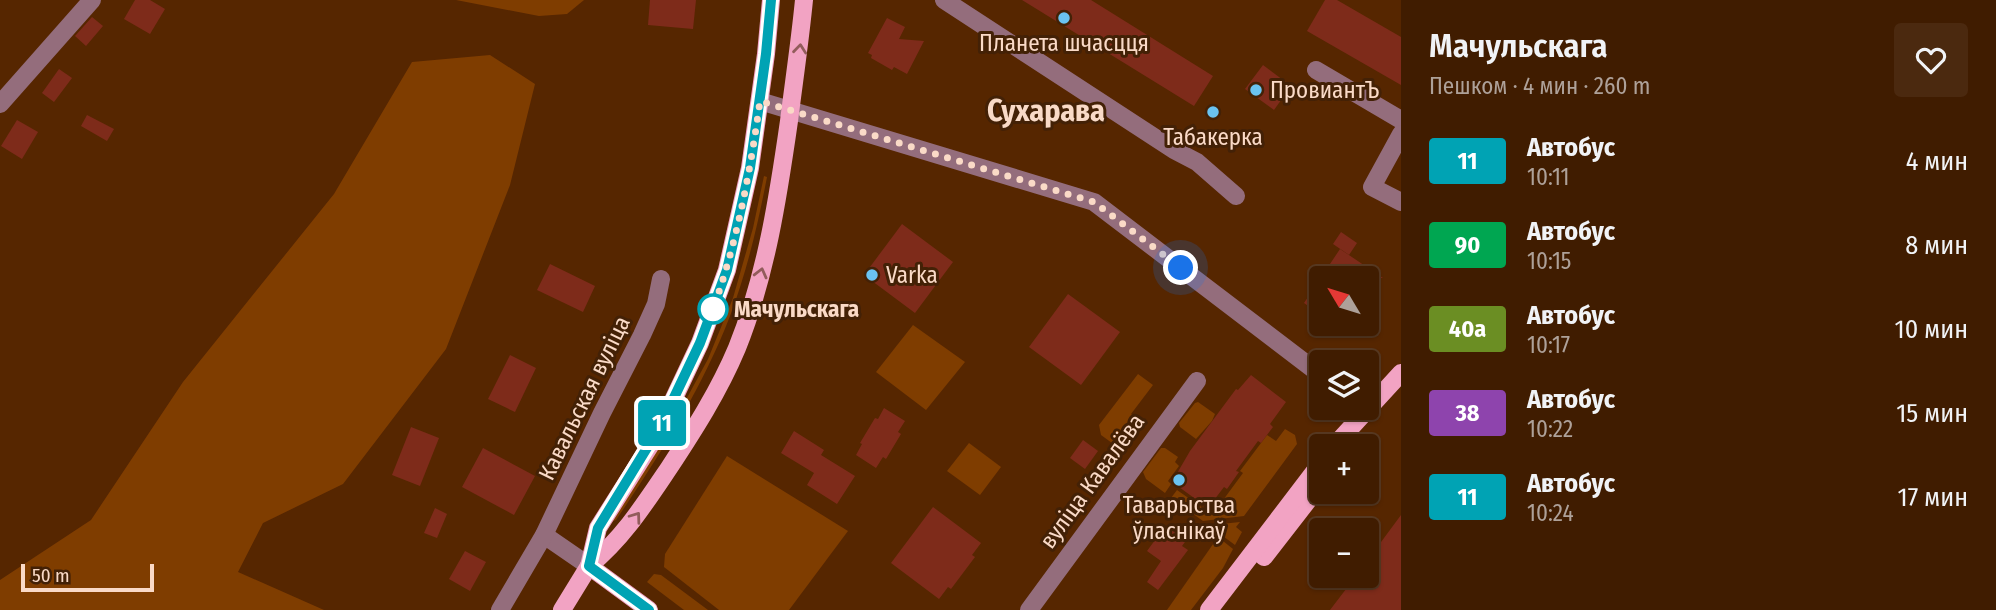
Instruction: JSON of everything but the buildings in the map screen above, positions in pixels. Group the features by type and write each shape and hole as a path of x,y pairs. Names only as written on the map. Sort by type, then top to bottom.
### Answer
{"main road":[{"path":"562,610 589,566 598,528 653,441 712,312 727,270 740,220 760,101 771,0"},
{"path":"589,566 613,547 640,511 691,435 736,349 764,265 778,198 799,58 804,0"},
{"path":"1379,396 1401,373"},
{"path":"1345,434 1357,420"},
{"path":"1209,610 1309,479"},
{"path":"1224,610 1309,498"},
{"path":"589,566 649,610"}],"street":[{"path":"0,104 92,0"},
{"path":"944,0 1174,150 1197,162 1236,196"},
{"path":"1316,70 1401,120"},
{"path":"760,101 1094,202 1309,366"},
{"path":"1401,134 1372,187 1401,202"},
{"name":"Кавальская вуліца","path":"500,610 544,535 642,335 656,304 661,279"},
{"name":"вуліца Кавалёва","path":"1028,610 1197,381"},
{"path":"544,535 589,566"}],"shaded area":[{"path":"456,0 584,0 567,14 539,16"},
{"path":"490,55 535,84 510,185 446,349 343,484 263,523 238,572 324,610 0,610 0,580 91,520 183,382 334,194 412,62"},
{"path":"764,176 767,177 747,265 719,343 679,421 613,521 669,431 708,359 733,298 753,228"},
{"path":"913,325 965,362 926,410 876,372"},
{"path":"1138,374 1153,385 1131,414 1138,419 1122,441 1112,443 1101,435 1099,425"},
{"path":"1198,402 1215,414 1196,439 1180,427 1179,423"},
{"path":"1285,429 1295,435 1297,444 1244,516 1203,521 1171,498 1177,490 1207,511 1210,508 1215,511 1267,435 1276,441"},
{"path":"969,443 1001,467 980,495 947,471"},
{"path":"1161,448 1178,457 1175,462 1179,466 1168,481 1171,484 1165,493 1146,479 1143,472"},
{"path":"727,456 848,531 789,610 719,610 664,567 665,554"},
{"path":"1240,522 1236,527 1242,532 1235,545 1212,528 1212,525"},
{"path":"1218,537 1233,549 1223,568 1191,610 1167,610"},
{"path":"654,574 661,575 708,610 684,610 647,582"}],"bus line":[{"name":"11","path":"649,610 589,566 598,528 653,441 700,343 727,270 750,168 771,0"}],"place":[{"name":"Планета шчасцця","path":"1064,18"},
{"name":"ПровиантЪ","path":"1256,90"},
{"name":"Табакерка","path":"1213,112"},
{"name":"Varka","path":"872,275"},
{"name":"Мачульскага","path":"713,309"},
{"name":"Таварыства ўласнікаў","path":"1179,480"}],"district":[{"name":"Сухарава","path":"1046,111"}],"route":[{"path":"713,309 712,312 727,270 740,220 760,101 1094,202 1181,268"}]}
